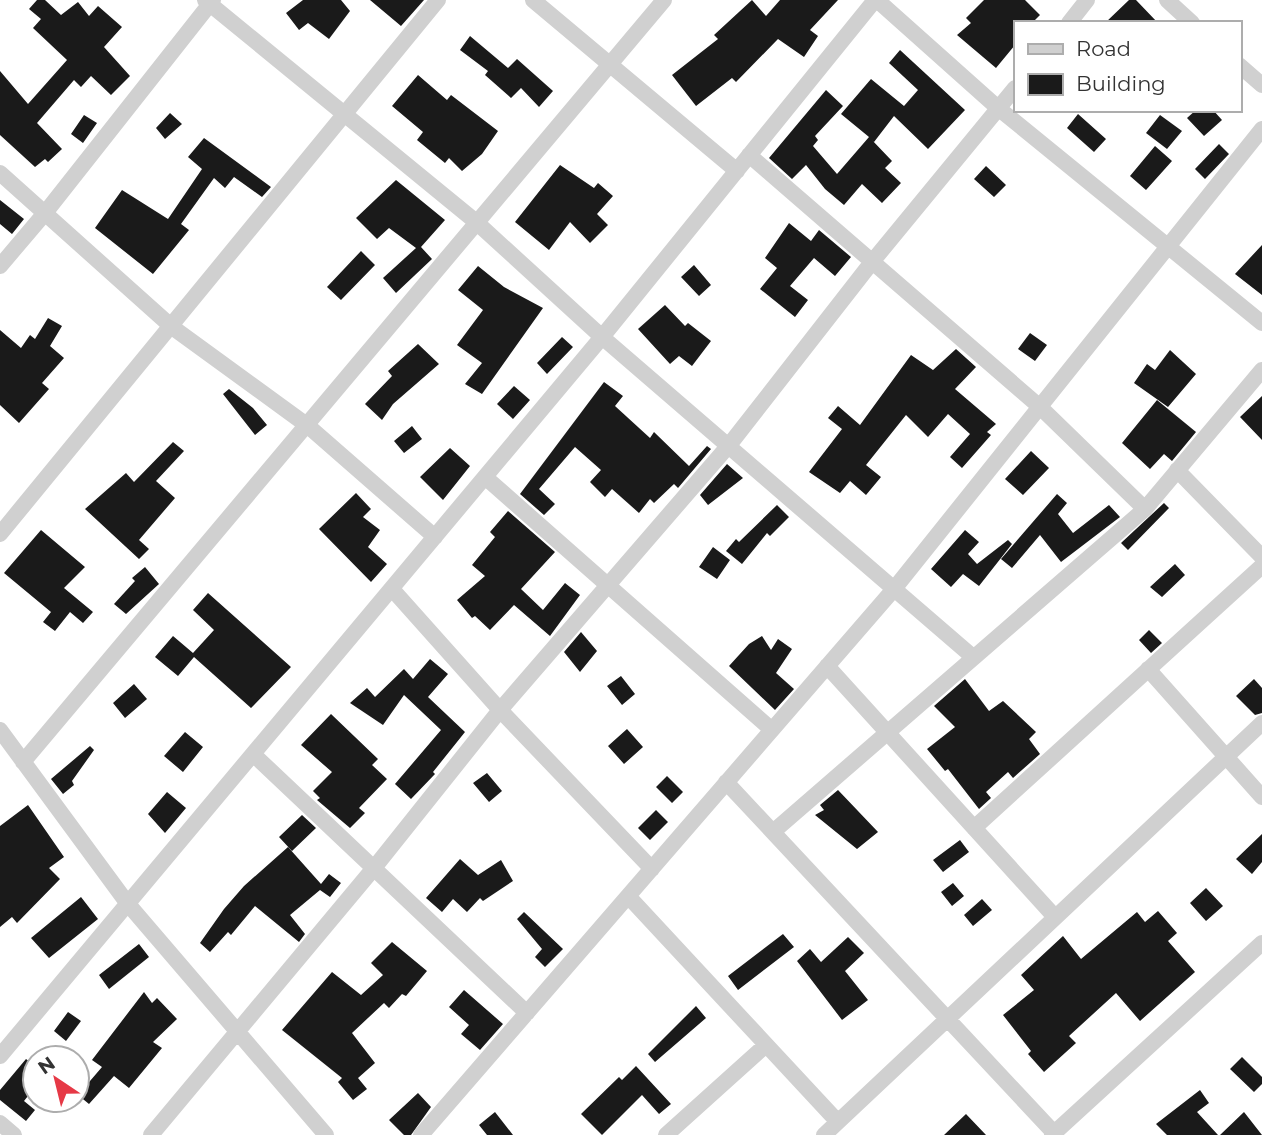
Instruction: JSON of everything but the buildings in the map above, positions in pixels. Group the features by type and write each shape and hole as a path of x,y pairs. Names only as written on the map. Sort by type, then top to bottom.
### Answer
{"street":[{"path":"0,534 438,0"},
{"path":"533,0 737,171"},
{"path":"23,762 308,426 475,221 664,0"},
{"path":"0,1056 602,337 876,0 998,108 1262,323"},
{"path":"1071,21 1087,0"},
{"path":"1167,0 1190,21"},
{"path":"0,266 45,214 209,1 475,221 602,337 730,444 974,657"},
{"path":"1241,67 1262,85"},
{"path":"151,1135 374,868 500,710 606,584 730,444 872,262 1014,89"},
{"path":"421,1135 894,589 1262,129"},
{"path":"749,155 1040,407 1145,509"},
{"path":"0,173 172,327 308,426 435,537"},
{"path":"774,831 1145,509 1262,370"},
{"path":"1177,470 1262,557"},
{"path":"485,477 772,730"},
{"path":"974,828 1262,566"},
{"path":"391,589 500,710 652,869"},
{"path":"827,666 1055,917"},
{"path":"1148,670 1262,797"},
{"path":"824,1135 1262,723"},
{"path":"0,730 128,904 326,1135"},
{"path":"254,754 527,1013"},
{"path":"726,782 1054,1134 1262,943"},
{"path":"628,896 838,1122"},
{"path":"666,1135 766,1045"},
{"path":"0,1123 14,1135"}]}
